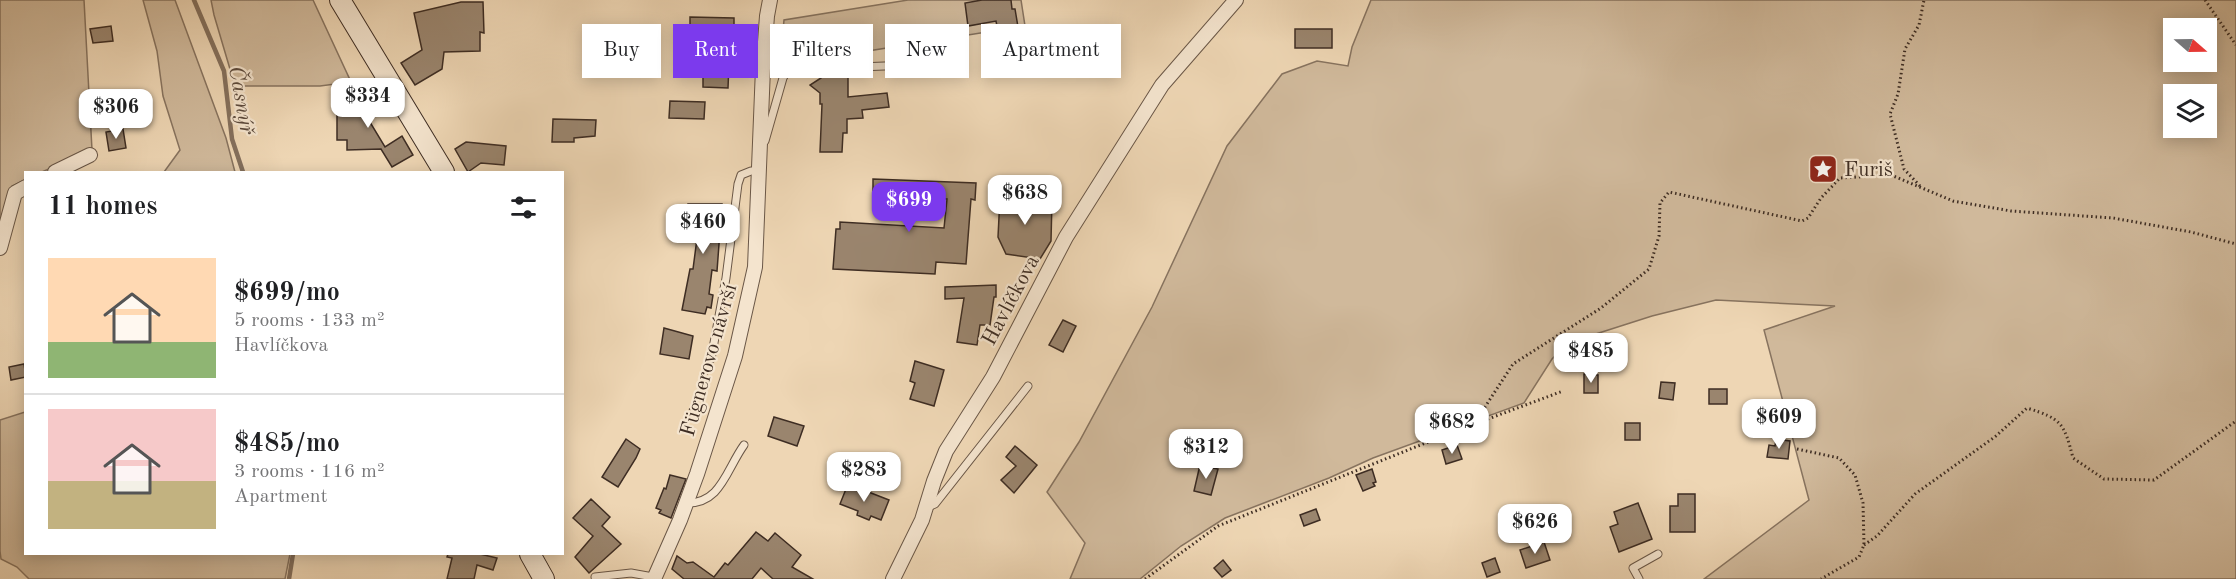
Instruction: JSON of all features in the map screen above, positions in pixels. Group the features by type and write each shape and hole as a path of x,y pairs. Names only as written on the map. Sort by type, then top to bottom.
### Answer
{"main road":[{"path":"340,0 443,171"},
{"path":"531,555 544,579"}],"street":[{"name":"Fügnerovo návrší","path":"654,578 686,503 735,356 755,267 763,68 770,0"},
{"name":"Havlíčkova","path":"893,579 922,520 946,451 993,377 1066,237 1162,85 1236,0"},
{"path":"57,171 90,154"},
{"path":"0,248 15,193 24,188"}],"lane":[{"path":"711,359 726,278 738,184 741,175 760,165 783,78 787,71 822,65 885,66"},
{"path":"926,508 935,504 1028,386"},
{"path":"686,503 701,502 711,497 744,446"},
{"path":"1639,579 1633,568 1658,554"},
{"path":"594,577 631,573 654,578"}],"path":[{"path":"1921,187 1904,168 1890,114 1898,94 1905,49 1919,25 1924,0"},
{"path":"2205,0 2236,45"},
{"path":"1427,442 1483,410 1514,364 1601,308 1649,268 1659,236 1660,203 1669,192 1802,221 1808,218 1821,198 1840,178 1891,175 1953,201 2011,211 2113,218 2191,232 2236,244"},
{"path":"690,410 704,380"},
{"path":"1145,579 1218,526 1427,442 1563,391"},
{"path":"1864,545 1877,536 1915,494 1996,436 2027,408 2052,416 2066,431 2073,458 2104,479 2154,480 2236,421"},
{"path":"1797,449 1839,458 1855,475 1863,503 1864,545 1859,557 1821,579"}],"shaded area":[{"path":"0,0 84,0 92,150 44,171 24,171 24,180 12,186 0,225"},
{"path":"143,0 175,0 226,138 235,171 165,171 180,150 163,96 157,51"},
{"path":"211,0 313,0 351,82 320,86 235,86"},
{"path":"908,0 1021,0 1025,24 981,24 981,33 969,35 969,24 885,24 885,48 873,50 873,24 784,24 784,20"},
{"path":"1371,0 2236,0 2236,579 1704,579 1809,500 1764,330 1835,306 1716,300 1652,316 1577,340 1564,347 1552,359 1524,403 1373,458 1329,478 1225,518 1181,546 1140,579 1070,579 1085,543 1047,492 1079,442 1152,307 1227,146 1282,74 1317,61 1348,66 1352,47"},
{"path":"24,412 24,555 290,555 285,579 29,579 17,567 1,559 0,420"}],"building":[{"path":"982,0 1011,0 1018,24 997,24 996,21 969,26 965,3"},
{"path":"461,2 483,2 484,33 480,32 480,51 444,52 442,69 415,85 401,63 422,50 414,13"},
{"path":"690,17 734,18 734,24 690,24"},
{"path":"111,26 113,41 93,43 90,29"},
{"path":"1295,29 1332,29 1332,48 1295,48"},
{"path":"703,78 728,78 728,88 703,87"},
{"path":"821,78 848,78 848,97 887,93 889,107 862,110 863,118 847,119 847,133 843,133 842,152 820,152 822,104 820,104 820,93 810,85"},
{"path":"369,83 381,104 365,114 385,147 402,136 413,155 392,167 381,149 347,150 347,140 337,140 337,115 358,114 348,99 351,98 350,95"},
{"path":"670,101 705,102 704,119 669,118"},
{"path":"553,119 596,120 595,136 574,138 574,142 552,142"},
{"path":"123,129 126,148 109,151 106,132"},
{"path":"466,142 506,146 504,165 481,163 467,171 455,149"},
{"path":"873,179 976,183 975,200 971,199 966,264 936,262 935,274 833,269 836,229 840,229 840,222 944,228 947,199 873,196"},
{"path":"1000,197 1052,200 1051,241 1040,259 1006,254 998,237"},
{"path":"688,204 722,204 717,271 712,270 709,294 713,295 711,308 707,307 705,314 682,310 690,269 693,269 698,231 688,231"},
{"path":"996,285 990,325 980,325 977,345 957,342 964,298 945,299 945,287"},
{"path":"1063,320 1076,326 1063,352 1049,345"},
{"path":"664,328 693,336 689,359 660,354"},
{"path":"915,361 944,370 934,406 910,399 915,383 910,381"},
{"path":"24,364 24,377 11,380 9,367"},
{"path":"1584,374 1598,375 1598,393 1584,393"},
{"path":"1661,382 1675,383 1673,400 1659,398"},
{"path":"1709,389 1727,389 1727,404 1709,404"},
{"path":"774,417 804,426 797,446 768,436"},
{"path":"1625,423 1640,423 1640,440 1625,440"},
{"path":"626,439 640,449 618,487 602,477"},
{"path":"1776,439 1790,441 1788,459 1767,457 1769,445 1775,446"},
{"path":"1457,445 1462,459 1446,464 1442,450"},
{"path":"1015,446 1037,465 1014,493 1001,480 1016,466 1006,457"},
{"path":"1200,465 1218,469 1211,495 1194,491"},
{"path":"1372,469 1375,486 1363,491 1356,475"},
{"path":"670,475 686,479 671,518 659,513 661,510 656,508"},
{"path":"848,484 889,500 881,520 871,516 869,520 857,515 858,511 840,504"},
{"path":"1678,494 1695,494 1695,532 1670,532 1670,506 1678,506"},
{"path":"591,499 610,517 602,526 621,544 589,573 575,557 593,536 573,518"},
{"path":"1638,503 1652,539 1619,552 1610,527 1618,524 1614,512"},
{"path":"1316,509 1320,520 1304,526 1300,515"},
{"path":"756,532 768,541 775,533 801,555 792,567 813,579 773,579 761,568 752,579 684,579 672,569 677,556 687,563 693,562 714,577 725,563 728,565"},
{"path":"1544,542 1550,560 1526,568 1520,550"},
{"path":"448,555 484,555 497,558 493,570 477,565 474,579 447,579 452,558 447,557"},
{"path":"1495,558 1500,572 1487,577 1482,563"},
{"path":"1223,560 1231,570 1222,577 1214,568"}],"waterway":[{"name":"Časnýř","path":"194,0 224,71 232,139 243,171"},
{"name":"Časnýř","path":"289,579 293,555"}],"place":[{"name":"Furiš","path":"1823,169"}]}
